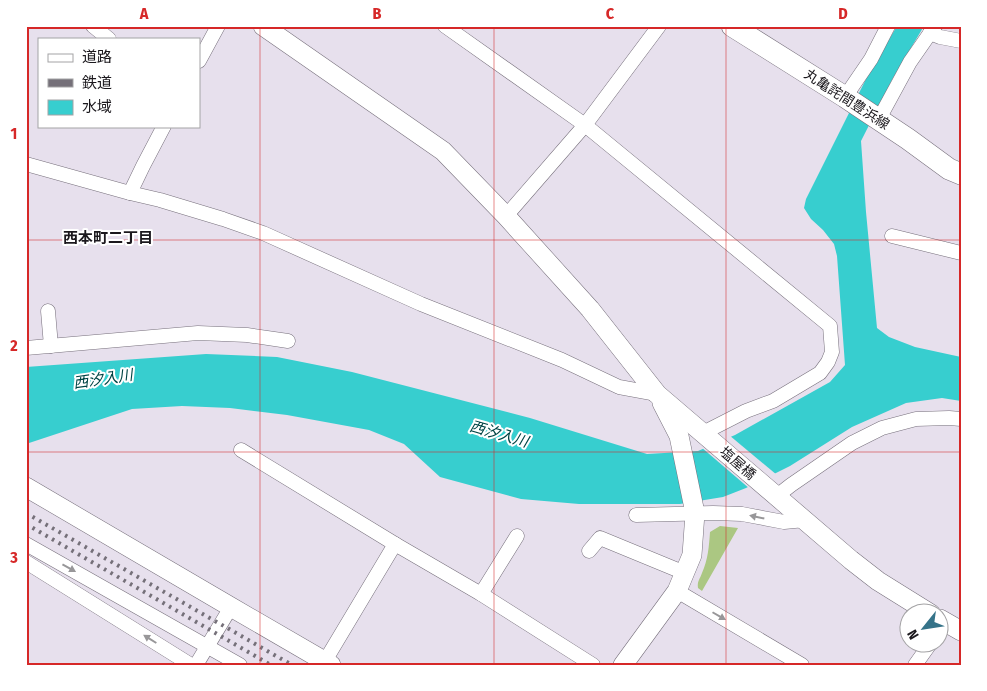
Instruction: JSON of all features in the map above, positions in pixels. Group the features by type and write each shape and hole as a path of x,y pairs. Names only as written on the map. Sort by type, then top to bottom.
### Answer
{"main road":[{"name":"丸亀詫間豊浜線","path":"732,26 845,97 949,168 961,174"}],"street":[{"path":"93,26 108,38"},
{"path":"200,59 218,26"},
{"path":"263,26 442,151 506,216 590,309 657,394 679,436 694,510 692,555 677,591 623,665"},
{"path":"445,26 585,125 830,326 832,352 820,373 774,401 746,411 705,435"},
{"path":"506,216 585,125 659,26"},
{"path":"845,97 870,59 888,26"},
{"path":"879,119 910,62 933,30 940,37 961,41"},
{"path":"130,193 163,128"},
{"path":"26,164 160,200 263,233 420,304 562,360 619,387 657,394"},
{"path":"892,236 961,253"},
{"path":"48,311 51,346"},
{"path":"26,348 198,333 248,335 288,341"},
{"name":"塩屋橋","path":"657,394 851,560 878,581 914,604"},
{"path":"772,493 791,485 852,444 882,428 916,419 961,419"},
{"path":"241,450 480,594 593,665"},
{"path":"26,487 328,663 395,544"},
{"path":"636,515 694,510 742,514 784,522 805,520"},
{"path":"480,594 517,536"},
{"path":"589,551 600,538 685,573"},
{"path":"26,544 240,665"},
{"path":"26,562 191,665"},
{"path":"677,591 802,665"},
{"path":"196,665 231,608"},
{"path":"915,665 923,654"}],"green space":[{"path":"720,526 738,528 702,591 698,588 698,584 707,558 710,532"}],"water":[{"name":"西汐入川","path":"897,26 924,26 893,78 861,141 877,328 889,337 915,347 961,357 961,401 942,398 906,403 852,427 790,466 746,488 723,497 680,504 579,504 521,499 440,477 404,444 369,430 287,415 230,408 182,406 132,409 26,444 26,367 206,354 277,357 352,372 530,418 647,454 698,451 735,435 830,382 845,365 837,256 834,244 811,219 804,208 806,199 868,75"}],"pier":[{"path":"729,435 777,475 750,489 701,447"}],"railway":[{"path":"26,513 292,665"},
{"path":"26,524 271,665"}],"district":[{"name":"西本町二丁目","path":"108,238"}]}
